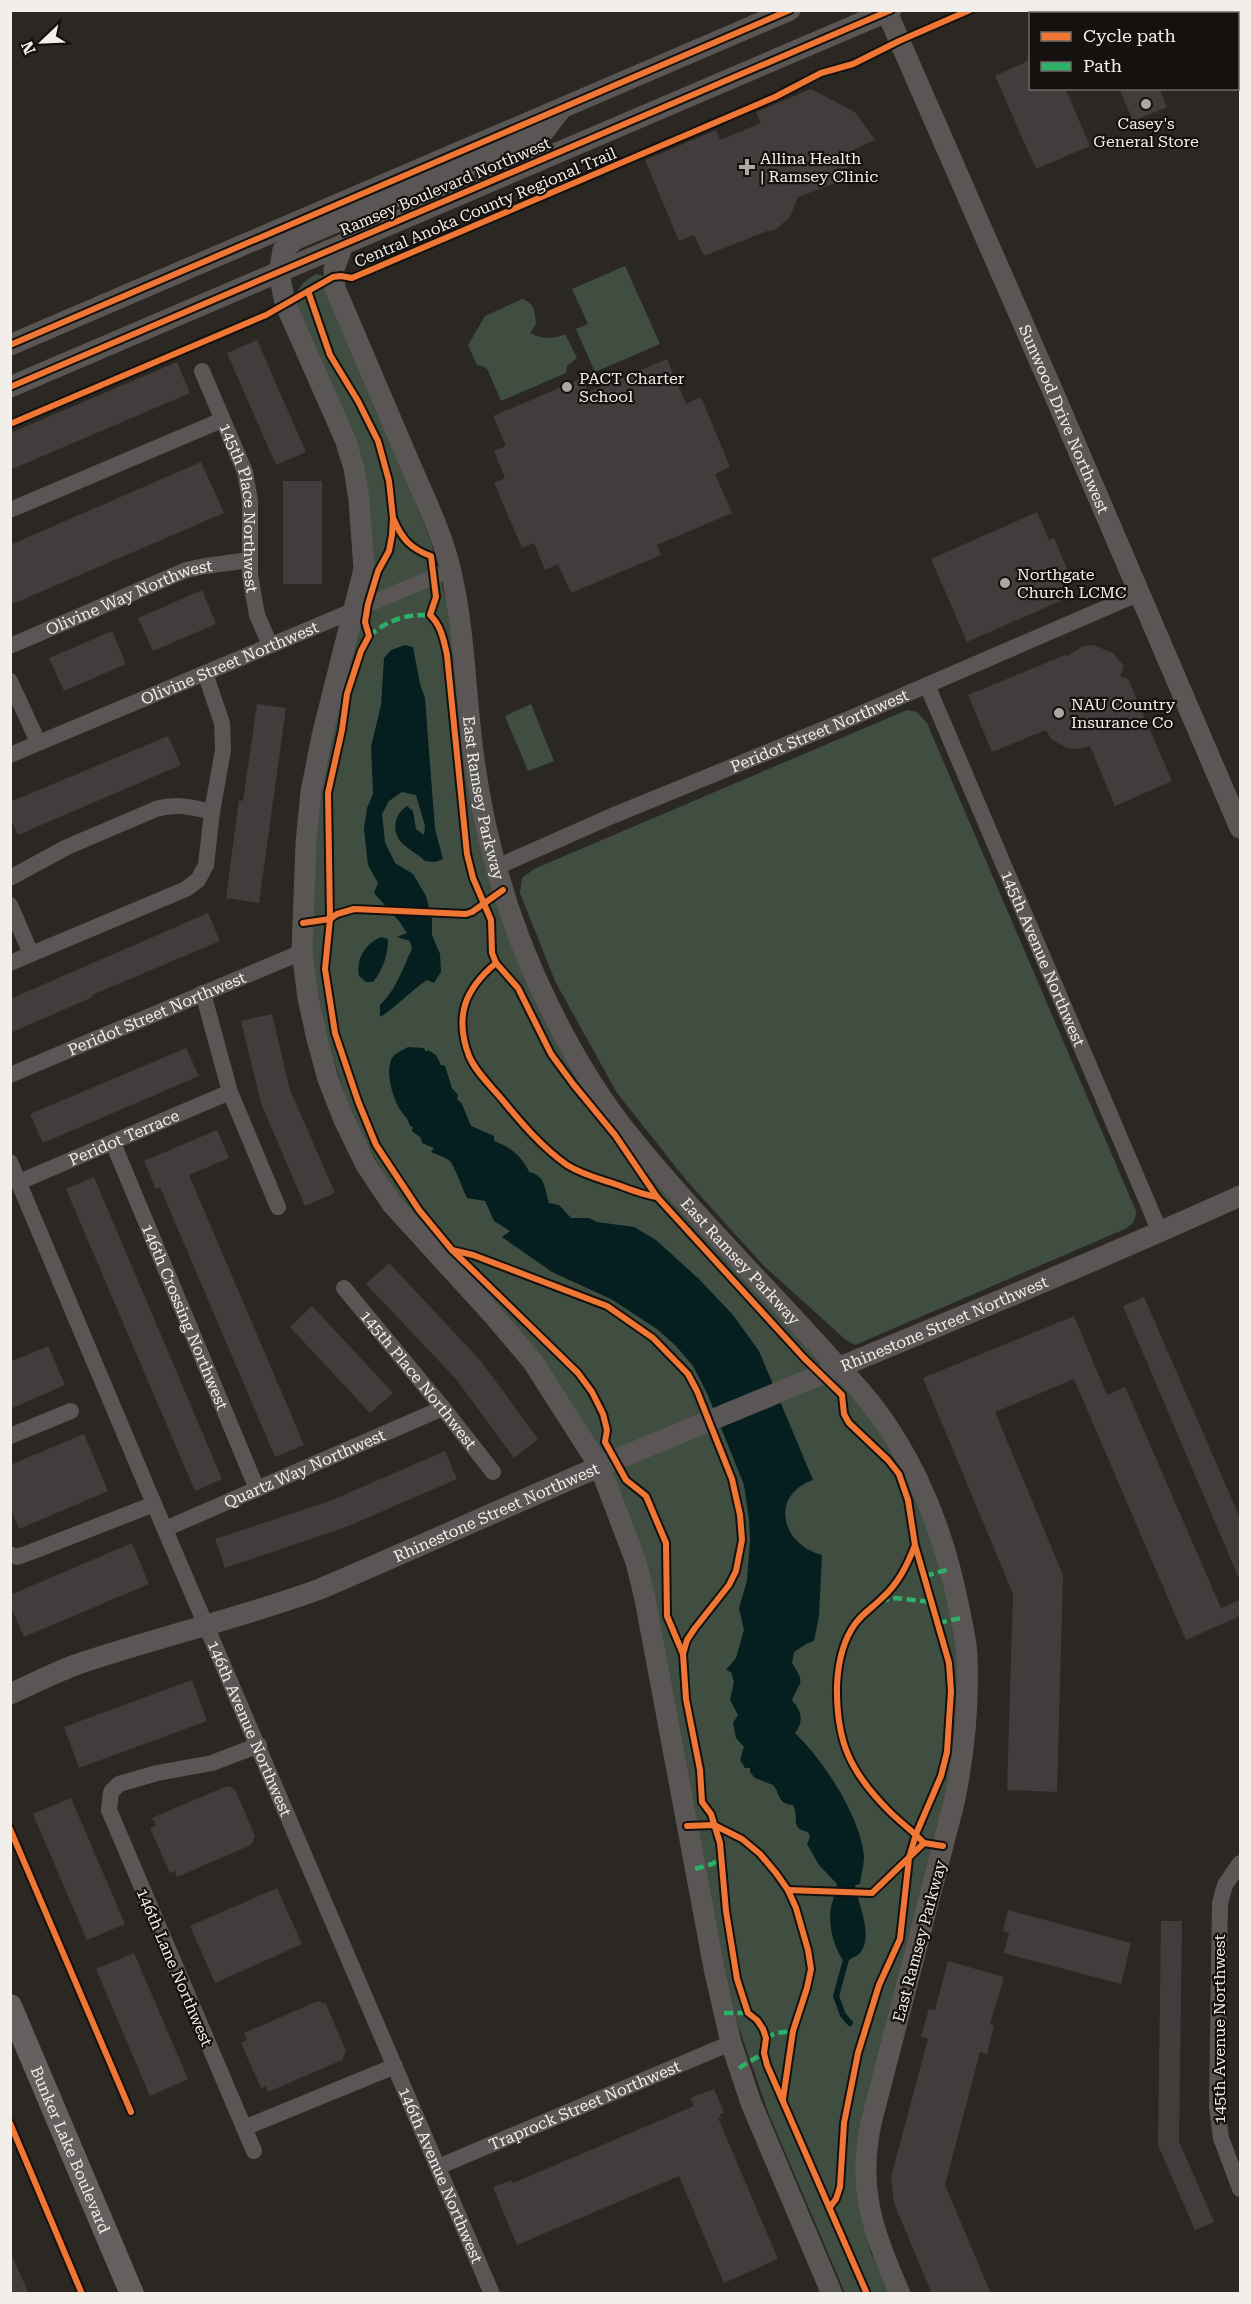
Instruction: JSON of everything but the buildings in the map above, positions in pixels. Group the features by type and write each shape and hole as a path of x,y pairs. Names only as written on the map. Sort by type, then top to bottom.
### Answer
{"main road":[{"name":"Bunker Lake Boulevard","path":"10,2006 132,2294"}],"street":[{"name":"Ramsey Boulevard Northwest","path":"10,345 790,10"},
{"name":"Ramsey Boulevard Northwest","path":"10,387 888,11"},
{"name":"Sunwood Drive Northwest","path":"888,11 1240,828"},
{"path":"561,109 541,135 296,239 283,250 279,273 285,303 345,439 354,468 359,500 364,569 311,792 306,843 302,952 308,998 328,1079 344,1120 366,1165 392,1204 533,1362 600,1467 636,1562 645,1599 714,1968 731,2043 751,2103 832,2294"},
{"name":"East Ramsey Parkway","path":"343,245 334,269 335,288 435,521 450,570 460,621 474,765 484,818 508,907 526,956 551,1009 596,1090 627,1133 663,1176 838,1367 860,1388 892,1433 925,1497 945,1548 955,1584 968,1656 967,1724 954,1803 868,2139 865,2168 871,2221 900,2294"},
{"name":"145th Place Northwest","path":"202,371 245,472 249,501 250,575 257,615 270,645"},
{"path":"10,510 222,420"},
{"name":"Olivine Way Northwest","path":"10,646 186,570 250,560"},
{"name":"Olivine Street Northwest","path":"10,755 450,570"},
{"name":"Peridot Street Northwest","path":"497,867 612,816 927,685 1140,593"},
{"path":"10,963 186,889 198,880 206,865 212,812 223,750 222,723 205,673"},
{"path":"10,681 38,742"},
{"name":"145th Avenue Northwest","path":"927,685 1160,1232"},
{"path":"10,878 67,847 156,809 170,805 212,812"},
{"path":"10,905 31,954"},
{"name":"Peridot Street Northwest","path":"10,1075 302,952"},
{"path":"203,993 230,1092 278,1207"},
{"name":"Peridot Terrace","path":"19,1182 230,1092"},
{"name":"146th Crossing Northwest","path":"113,1143 257,1489"},
{"name":"146th Avenue Northwest","path":"10,1162 492,2294"},
{"name":"Rhinestone Street Northwest","path":"10,1694 76,1665 206,1624 276,1605 320,1589 600,1467 702,1426 1240,1196"},
{"name":"145th Place Northwest","path":"344,1288 493,1472"},
{"name":"Quartz Way Northwest","path":"165,1529 443,1408"},
{"path":"10,1436 71,1411"},
{"path":"10,1554 17,1557 154,1504"},
{"name":"146th Lane Northwest","path":"254,2151 109,1810 111,1792 119,1784 157,1773 212,1763 259,1745"},
{"name":"145th Avenue Northwest","path":"1237,1866 1225,1885 1219,1918 1217,2106 1221,2138 1240,2189"},
{"name":"Traprock Street Northwest","path":"438,2167 731,2043"},
{"path":"244,2128 395,2066"}],"green space":[{"path":"625,266 660,344 595,372 576,329 588,324 572,289"},
{"path":"316,274 325,276 430,539 450,615 461,713 554,1028 855,1395 893,1450 933,1536 956,1629 959,1692 954,1752 861,2212 871,2253 889,2293 845,2293 768,2112 738,2025 722,1956 655,1598 587,1428 547,1366 430,1236 388,1182 352,1116 325,1033 312,962 311,897 322,785 370,552 295,302 301,285"},
{"path":"522,299 530,303 535,312 536,324 530,333 548,338 565,334 577,358 567,366 566,373 501,401 488,371 485,367 477,365 468,345 485,316"},
{"path":"531,704 554,761 528,771 505,716"},
{"path":"907,710 917,712 927,723 1136,1214 1134,1222 1125,1229 855,1345 846,1340 764,1266 687,1181 617,1093 555,981 520,893 522,878 534,869"}],"water":[{"path":"405,645 413,647 425,698 435,829 443,859 435,862 425,861 402,843 396,834 397,818 407,806 413,811 416,829 424,835 425,826 416,795 402,792 389,801 382,814 385,842 395,863 413,874 426,896 432,919 432,935 440,954 441,972 434,983 427,980 380,1017 380,1005 395,986 412,949 410,941 397,937 407,933 374,893 378,883 368,865 364,829 367,808 373,794 371,747 381,705 384,658 391,650"},
{"path":"381,937 388,939 384,962 373,982 366,982 359,976 360,958 370,944"},
{"path":"408,1047 424,1048 426,1052 428,1050 436,1055 441,1065 445,1066 452,1088 458,1095 457,1099 462,1104 471,1126 494,1136 494,1141 510,1149 519,1157 529,1172 539,1176 549,1203 559,1205 571,1218 589,1218 597,1222 634,1227 656,1240 699,1279 733,1315 759,1351 813,1480 799,1487 790,1496 786,1507 789,1530 797,1541 822,1555 819,1616 814,1641 794,1652 792,1663 800,1682 792,1700 801,1716 795,1733 817,1758 839,1790 856,1824 861,1840 864,1863 860,1884 855,1885 866,1938 860,1953 848,1961 842,1959 831,1928 830,1914 837,1884 819,1865 807,1844 810,1837 808,1832 797,1825 793,1805 784,1803 773,1785 755,1778 750,1768 745,1768 740,1760 744,1747 736,1738 733,1723 738,1715 730,1700 734,1682 731,1672 726,1670 736,1658 744,1630 739,1608 747,1581 749,1519 744,1485 707,1393 693,1366 657,1329 611,1299 552,1272 502,1237 510,1231 494,1221 485,1201 467,1198 450,1161 431,1152 434,1148 422,1143 421,1138 412,1131 413,1127 410,1126 396,1101 390,1082 390,1063 395,1055"}],"waterway":[{"path":"846,1960 836,1996 843,2015 850,2023"}],"marked path":[{"path":"369,636 397,619 430,615"},
{"path":"925,1576 950,1569"},
{"path":"880,1601 896,1598 930,1602"},
{"path":"938,1623 961,1618"},
{"path":"695,1869 722,1858"},
{"path":"724,2013 748,2013"},
{"path":"766,2038 776,2033 793,2031"},
{"path":"739,2068 764,2053"}],"cycle path":[{"path":"10,345 790,10"},
{"name":"Central Anoka County Regional Trail","path":"10,387 891,10"},
{"name":"Central Anoka County Regional Trail","path":"10,424 266,315 333,277 352,278 775,97 821,73 853,64 970,10"},
{"path":"308,291 330,355 358,401 378,441 389,481 393,518 389,551 378,571 368,604 365,622 369,636 361,651 347,694 342,730 328,793 330,919 325,969 335,1033 376,1145 419,1210 452,1250 578,1373 592,1392 603,1414 607,1430 605,1442 626,1480 646,1496 666,1543 667,1616 683,1654 686,1699 700,1770 702,1802 711,1814 720,1843 726,1911 737,1979 748,2013 763,2029 766,2038 764,2053 767,2065 867,2294"},
{"path":"394,520 400,533 408,542 431,556 436,597 430,615 439,628 447,655 467,854 473,878 491,920 492,953 496,963 518,988 551,1054 615,1135 657,1197 804,1358 842,1395 844,1414 849,1423 888,1460 899,1474 908,1500 915,1545 949,1663 951,1691 947,1752 941,1776 916,1834 909,1858 900,1939 879,1985 858,2053 844,2123 840,2187 830,2207"},
{"path":"303,923 330,919 337,914 354,909 466,914 503,890"},
{"path":"496,963 477,983 465,1004 463,1016 465,1042 476,1069 534,1136 567,1165 579,1172 657,1197"},
{"path":"452,1250 473,1255 607,1306 653,1338 688,1374 732,1479 740,1515 742,1540 736,1571 729,1585 695,1628 687,1640 683,1654"},
{"path":"915,1545 897,1581 858,1620 847,1638 838,1669 837,1705 843,1740 855,1769 876,1797 924,1843"},
{"path":"687,1826 714,1825 742,1839 760,1854 776,1873 788,1890 796,1908 811,1969 793,2031 783,2099"},
{"path":"10,1829 131,2112"},
{"path":"788,1890 872,1893 924,1843 943,1846"},
{"path":"10,2123 82,2294"}],"place":[{"name":"Casey's General Store","path":"1146,104"},
{"name":"Allina Health | Ramsey Clinic","path":"747,167"},
{"name":"PACT Charter School","path":"567,387"},
{"name":"Northgate Church LCMC","path":"1005,583"},
{"name":"NAU Country Insurance Co","path":"1059,713"}]}
